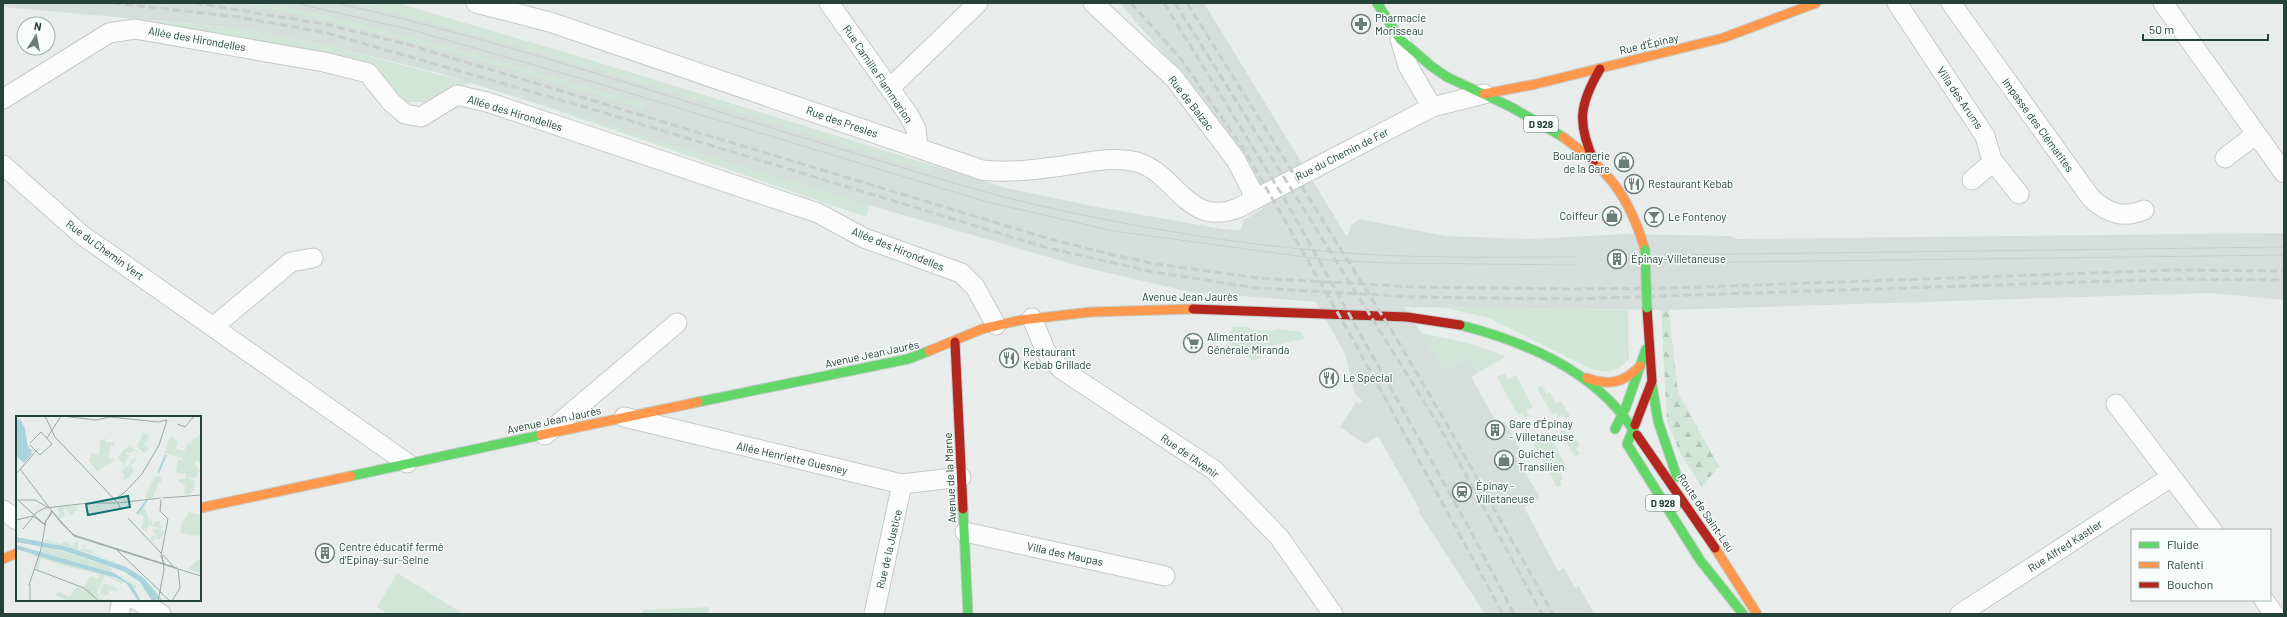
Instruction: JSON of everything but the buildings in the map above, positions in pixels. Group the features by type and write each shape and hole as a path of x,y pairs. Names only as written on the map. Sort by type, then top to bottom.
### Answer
{"street":[{"name":"Rue des Presles","path":"476,3 550,22 982,170 1000,172 1110,160 1135,162 1149,169 1201,210"},
{"name":"Rue Camille Flammarion","path":"829,3 890,88 916,129 918,148"},
{"path":"890,88 978,3"},
{"name":"D 928","path":"1377,3 1400,39 1442,74 1484,94 1565,138 1594,161 1611,177 1634,210 1640,225 1645,250 1648,341 1652,381 1632,428 1627,444 1700,560 1743,614"},
{"name":"Rue d'Épinay","path":"1484,94 1536,84 1723,38 1816,3"},
{"name":"Villa des Arums","path":"1897,3 1985,136 1989,154 1993,162 2019,194"},
{"name":"Impasse des Clématites","path":"1951,3 2091,198 2104,210 2113,213 2128,215 2144,210"},
{"path":"2163,3 2284,173"},
{"name":"Rue de Balzac","path":"1099,9 1174,78 1236,160 1251,189 1253,200"},
{"name":"Allée des Hirondelles","path":"3,99 109,33 135,29 324,62 368,73 391,102 405,114 421,117 457,95 487,102 818,213 864,238 960,273 974,287 996,325"},
{"path":"1400,39 1408,66 1432,107"},
{"path":"1594,161 1586,142 1581,116 1583,99 1600,69"},
{"name":"Rue du Chemin de Fer","path":"1201,210 1215,214 1222,213 1253,200 1432,107 1484,94"},
{"path":"2225,158 2256,134"},
{"path":"1972,180 1993,162"},
{"name":"Rue du Chemin Vert","path":"3,165 82,235 407,463"},
{"path":"214,327 291,262 313,258"},
{"name":"Avenue Jean Jaurès","path":"201,508 624,417 908,359 932,352 996,325 1032,318 1154,308 1196,308 1425,319 1456,323 1483,331 1548,358 1583,376 1605,394 1632,428"},
{"name":"Rue de l'Avenir","path":"1032,318 1046,352 1061,369 1214,470 1279,537 1333,614"},
{"path":"545,435 677,322"},
{"name":"D 928","path":"1615,429 1623,415 1648,341"},
{"name":"Avenue de la Marne","path":"955,342 968,614"},
{"name":"Avenue Jean Jaurès","path":"1548,358 1583,390"},
{"path":"1583,376 1602,383 1612,384 1623,382 1640,366"},
{"path":"1652,381 1654,411 1660,435 1694,517"},
{"path":"2116,404 2211,529"},
{"name":"Allée Henriette Guesney","path":"624,417 902,484 961,477"},
{"path":"1607,418 1627,444"},
{"name":"Route de Saint-Leu","path":"1632,428 1735,577 1757,614"},
{"name":"Rue Alfred Kastler","path":"1960,614 2171,477"},
{"name":"Rue de la Justice","path":"874,614 902,484"},
{"path":"3,510 16,519"},
{"name":"Villa des Maupas","path":"965,532 1165,576"},
{"path":"3,559 16,553"},
{"path":"119,614 122,601"},
{"path":"138,601 161,614"},
{"path":"2265,601 2274,614"}],"shaded area":[{"path":"3,3 396,3 567,53 1006,188 1092,206 1222,229 1241,230 1244,220 1262,209 1189,84 1120,3 1204,3 1347,237 1351,225 1360,219 1445,236 1530,239 1624,234 1731,236 1737,239 2284,233 2284,300 2210,293 1669,310 1404,307 1446,370 1469,357 1478,373 1471,377 1498,425 1505,422 1521,451 1515,455 1540,498 1524,507 1558,571 1564,568 1575,588 1579,586 1594,614 1485,614 1418,511 1420,510 1378,436 1365,444 1340,427 1356,402 1359,404 1362,400 1355,395 1345,354 1316,302 1190,292 1079,266 834,195 438,73 319,43 227,27 3,7"}],"green space":[{"path":"234,3 296,9 357,22 646,104 645,110 492,64 390,36"},
{"path":"355,3 396,3 567,53 931,166 928,171 571,62"},
{"path":"142,20 227,27 319,43 471,83 443,92 425,102 402,102 358,62"},
{"path":"515,96 869,205 866,217"},
{"path":"1441,307 1628,310 1629,359 1620,367 1612,371 1591,369 1489,318"},
{"path":"1661,310 1669,310 1678,393 1719,466 1702,487 1681,455 1667,421"},
{"path":"1233,327 1248,327 1252,330 1271,331 1278,329 1302,332 1304,339 1260,348 1261,358 1253,361 1224,341"},
{"path":"1421,333 1468,343 1506,356 1478,373 1469,357 1446,370"},
{"path":"1505,373 1508,379 1516,375 1533,407 1526,411 1529,416 1525,418 1522,413 1518,415 1497,377"},
{"path":"1542,386 1547,394 1550,392 1556,403 1561,401 1570,416 1565,419 1562,415 1558,417 1556,413 1552,415 1537,388"},
{"path":"1565,429 1571,440 1576,438 1580,446 1576,449 1580,454 1575,457 1560,432"},
{"path":"1548,432 1568,470 1561,474 1563,479 1560,481 1562,485 1557,487 1533,444 1537,442 1535,438 1539,436 1541,440 1545,438 1544,434"},
{"path":"397,573 462,614 388,614 377,607"},
{"path":"709,607 709,614 643,614 643,610"}],"tram line":[{"path":"295,3 412,30 593,82 987,202 1114,231 1327,260 1389,263 1575,265"},
{"path":"336,3 469,36 535,55 959,184 1031,203 1134,225 1255,244 1296,249 1377,255 1426,257 1575,257"},
{"path":"1663,255 2284,247"},
{"path":"1664,263 2284,255"}],"railway":[{"path":"113,3 238,17 327,33 585,107 1048,248 1154,272 1257,288 1413,297 1572,299 2176,279 2284,280"},
{"path":"195,3 329,25 406,44 1050,239 1156,264 1258,278 1415,287 1571,289 1672,288 2175,270 2284,271"},
{"path":"1131,3 1181,59 1245,151 1351,336 1503,614"},
{"path":"1164,3 1284,198 1468,526 1514,614"},
{"path":"1175,3 1438,424 1542,614"},
{"path":"1187,3 1395,336 1445,421 1553,614"}],"traffic: fast":[{"path":"1377,3 1400,39 1431,66 1447,77 1511,107 1563,137"},
{"path":"1645,250 1647,308"},
{"path":"1460,325 1509,340 1556,361 1578,374 1598,390 1616,408 1632,428"},
{"path":"1615,429 1626,407 1646,349"},
{"path":"698,402 908,359 929,351"},
{"path":"1652,385 1658,421 1677,477"},
{"path":"1635,425 1627,444 1700,560 1743,614"},
{"path":"351,476 541,435"},
{"path":"963,509 968,614"}],"traffic: slow":[{"path":"1484,94 1536,84 1723,38 1816,3"},
{"path":"1563,137 1593,161 1615,186 1632,214 1645,250"},
{"path":"929,351 982,329 1021,320 1091,312 1193,309"},
{"path":"1587,378 1602,382 1616,381 1628,376 1640,366"},
{"path":"541,435 698,402"},
{"path":"201,508 351,476"},
{"path":"1715,548 1757,614"},
{"path":"3,559 16,553"}],"traffic: jam":[{"path":"1594,161 1585,136 1583,114 1584,104 1588,93 1600,69"},
{"path":"1635,425 1652,381 1647,308"},
{"path":"1193,309 1407,317 1460,325"},
{"path":"955,342 963,509"},
{"path":"1637,435 1715,548"}],"place":[{"name":"Pharmacie Morisseau","path":"1361,24"},
{"name":"Boulangerie de la Gare","path":"1624,162"},
{"name":"Restaurant Kebab","path":"1634,184"},
{"name":"Coiffeur","path":"1612,216"},
{"name":"Le Fontenoy","path":"1654,217"},
{"name":"Épinay-Villetaneuse","path":"1617,259"},
{"name":"Alimentation Générale Miranda","path":"1193,343"},
{"name":"Restaurant Kebab Grillade","path":"1009,358"},
{"name":"Le Spécial","path":"1329,378"},
{"name":"Gare d'Épinay - Villetaneuse","path":"1495,430"},
{"name":"Guichet Transilien","path":"1504,460"},
{"name":"Épinay - Villetaneuse","path":"1462,492"},
{"name":"Centre éducatif fermé d’Epinay-sur-Seine","path":"325,553"}]}
